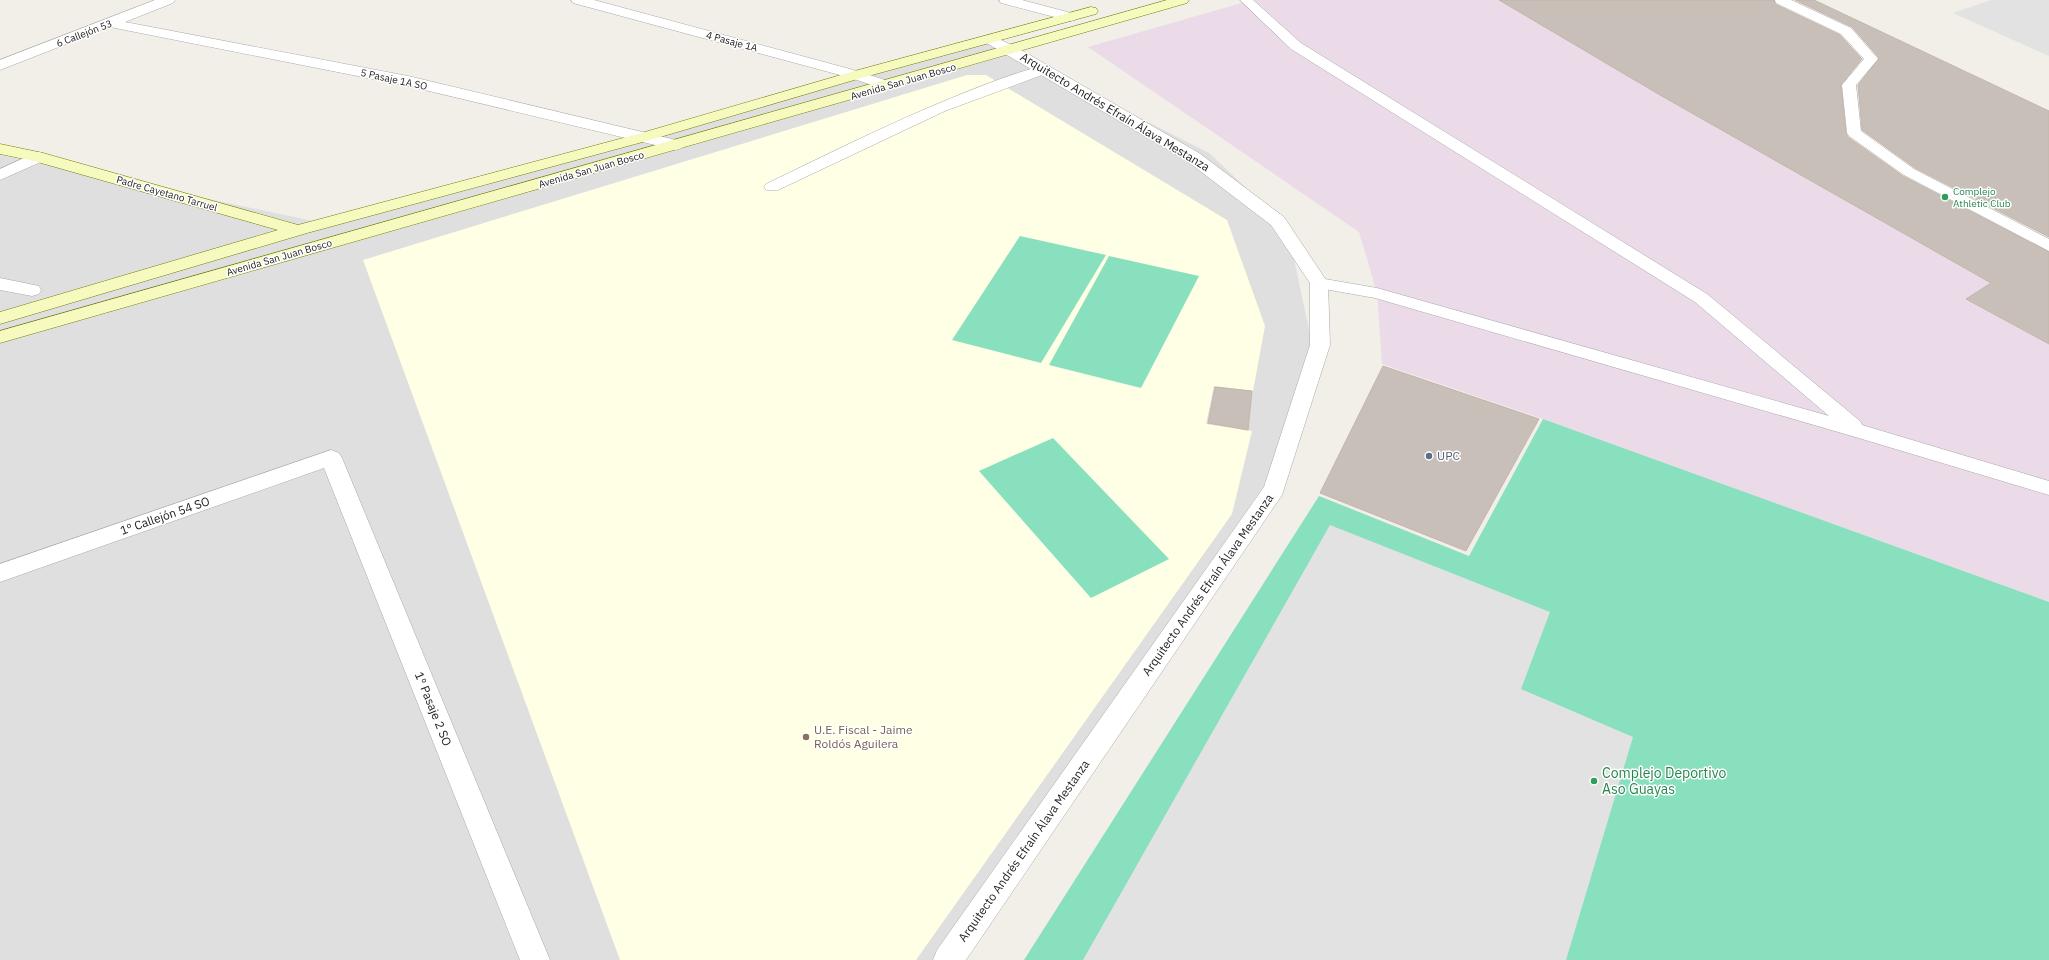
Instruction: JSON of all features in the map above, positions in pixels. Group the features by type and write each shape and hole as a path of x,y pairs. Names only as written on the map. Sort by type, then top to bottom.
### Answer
{"street":[{"name":"6 Callejón 53","path":"0,65 168,0"},
{"name":"4 Pasaje 1A","path":"578,0 856,75 886,86"},
{"path":"1006,0 1070,17"},
{"name":"Avenida San Juan Bosco","path":"0,318 299,230 644,137 856,75 1133,0"},
{"name":"Avenida San Juan Bosco","path":"0,337 886,86 1182,0"},
{"name":"5 Pasaje 1A SO","path":"110,23 408,81 676,145"},
{"name":"Arquitecto Andrés Efraín Álava Mestanza","path":"948,960 1274,489 1320,344 1319,283 1278,221 1193,157 1045,69 990,39"},
{"name":"Padre Cayetano Tarruel","path":"0,149 37,157 299,230 332,242"},
{"path":"0,175 37,157"},
{"path":"0,284 32,290"},
{"name":"1º Callejón 54 SO","path":"0,573 331,458"},
{"name":"1º Pasaje 2 SO","path":"331,458 535,960"}],"lane":[{"path":"1246,0 1296,46 1701,298 1859,431"},
{"path":"1780,0 1846,31 1871,58 1849,85 1854,133 1909,172 2049,246"},
{"path":"772,187 882,134 1005,82 1045,69"},
{"path":"1319,283 1377,292 1859,431 2049,488"}],"shaded area":[{"path":"1252,0 1499,0 1991,283 1967,299 2049,344 2049,602 1543,419 1382,364 1377,293 1359,232 1088,47"},
{"path":"1991,0 2049,0 2049,56 1953,13"},
{"path":"982,38 1209,153 1287,226 1312,344 1264,486 932,960 0,960 0,155 318,222 700,120"},
{"name":"U.E. Fiscal - Jaime Roldós Aguilera","path":"967,75 986,75 1227,220 1265,326 1253,391 1214,386 1206,424 1252,431 1232,514 916,960 620,960 363,260"},
{"path":"1330,525 1550,612 1521,689 1633,737 1566,960 1083,960"}],"green space":[{"path":"1020,236 1106,255 1041,363 952,340"},
{"path":"1109,256 1199,276 1141,388 1049,365"},
{"name":"Complejo Deportivo Aso Guayas","path":"1543,419 2049,602 2049,960 1024,960 1319,496 1469,556"},
{"path":"1053,438 1169,559 1091,598 979,471"}],"building":[{"name":"Complejo Athletic Club","path":"1499,0 1774,0 1775,4 1840,35 1862,59 1841,85 1846,133 1848,137 1903,176 2049,252 2049,344 1966,299 1991,283 1660,95"},
{"path":"1795,0 1814,0 2049,111 2049,237 1915,168 1862,130 1858,85 1879,58 1852,27"},
{"name":"UPC","path":"1383,366 1539,419 1466,551 1320,493"},
{"path":"1215,387 1252,391 1248,430 1208,423"}],"place":[{"name":"Complejo Athletic Club","path":"1945,197"},
{"name":"UPC","path":"1429,456"},
{"name":"U.E. Fiscal - Jaime Roldós Aguilera","path":"806,737"},
{"name":"Complejo Deportivo Aso Guayas","path":"1594,781"}]}
